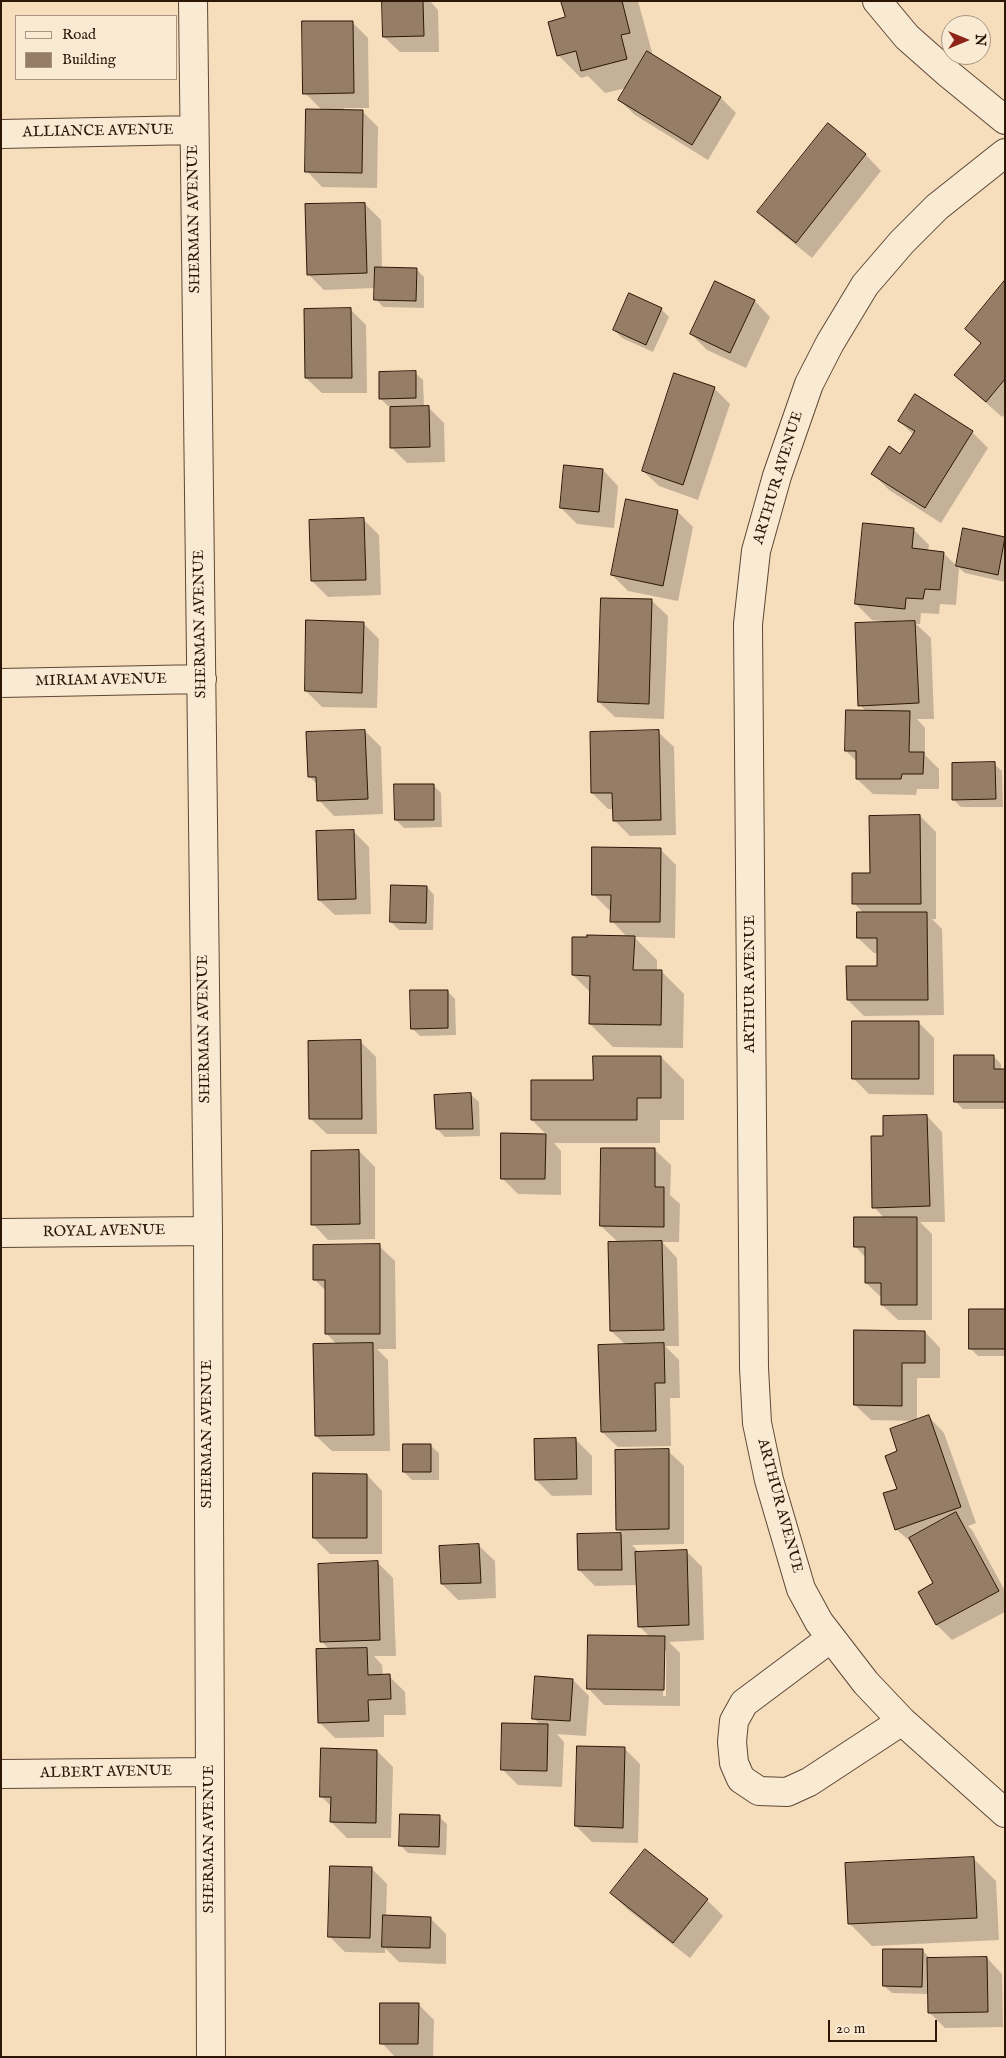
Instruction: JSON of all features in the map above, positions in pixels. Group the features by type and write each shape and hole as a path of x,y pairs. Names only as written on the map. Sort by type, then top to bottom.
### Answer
{"street":[{"name":"SHERMAN AVENUE","path":"193,1 208,1231 211,2057"},
{"path":"878,1 907,37 950,76 1005,120"},
{"name":"ALLIANCE AVENUE","path":"1,134 194,130"},
{"name":"ARTHUR AVENUE","path":"1005,153 937,206 902,242 864,285 830,343 809,384 777,476 756,551 748,634 754,1368 757,1423 769,1480 801,1589 830,1638 866,1684 902,1721 1005,1813"},
{"name":"MIRIAM AVENUE","path":"1,683 202,679"},
{"name":"ROYAL AVENUE","path":"1,1233 208,1231"},
{"path":"830,1638 744,1703 734,1721 732,1742 734,1763 741,1779 759,1791 787,1792 809,1782 902,1721"},
{"name":"ALBERT AVENUE","path":"1,1774 210,1772"}],"building":[{"path":"382,1 423,1 424,36 383,37"},
{"path":"561,1 622,1 630,33 621,35 627,59 581,71 576,51 557,56 548,22 565,17"},
{"path":"302,21 353,21 354,93 303,94"},
{"path":"647,51 721,97 692,145 618,100"},
{"path":"306,109 363,110 362,173 305,172"},
{"path":"828,123 866,154 796,243 757,212"},
{"path":"365,203 367,273 307,275 305,204"},
{"path":"375,267 417,268 416,301 374,300"},
{"path":"1005,280 1005,379 986,402 954,375 981,343 965,329"},
{"path":"715,281 755,300 730,353 690,334"},
{"path":"629,293 662,308 646,345 613,330"},
{"path":"351,308 352,378 305,378 304,309"},
{"path":"416,371 416,398 379,399 379,372"},
{"path":"674,373 715,387 683,485 642,471"},
{"path":"915,394 973,431 925,508 871,474 889,446 900,454 915,431 898,421"},
{"path":"429,406 430,447 390,448 390,407"},
{"path":"564,465 603,469 599,512 560,508"},
{"path":"626,499 678,510 663,586 611,575"},
{"path":"364,518 366,580 311,581 309,520"},
{"path":"863,523 914,528 912,548 944,552 940,590 925,589 923,599 906,598 905,609 855,604"},
{"path":"963,528 1005,537 998,575 956,566"},
{"path":"601,598 652,599 649,704 598,702"},
{"path":"306,620 364,622 362,693 305,691"},
{"path":"915,621 919,703 858,706 855,623"},
{"path":"846,710 910,711 909,752 924,752 923,774 902,774 901,779 856,779 856,751 845,751"},
{"path":"365,730 368,799 317,801 316,777 308,777 306,732"},
{"path":"659,730 661,820 613,821 612,793 591,793 590,732"},
{"path":"995,762 996,799 952,800 952,763"},
{"path":"394,784 434,784 434,820 395,820"},
{"path":"920,815 921,904 852,904 852,873 870,873 869,816"},
{"path":"354,830 356,899 318,900 316,831"},
{"path":"592,847 661,848 660,922 610,922 611,895 592,895"},
{"path":"391,885 427,886 426,923 390,922"},
{"path":"857,912 927,912 928,1000 847,1000 846,966 877,966 877,938 857,938"},
{"path":"587,935 635,936 633,970 662,970 661,1025 589,1024 590,976 572,975 572,937 587,937"},
{"path":"410,990 448,990 448,1028 411,1029"},
{"path":"852,1021 919,1021 919,1079 852,1079"},
{"path":"361,1040 362,1119 309,1119 308,1041"},
{"path":"954,1055 994,1055 994,1069 1005,1069 1005,1102 954,1102"},
{"path":"593,1056 661,1056 661,1098 637,1098 637,1120 531,1120 531,1080 593,1080"},
{"path":"471,1093 473,1129 436,1129 434,1095"},
{"path":"927,1115 930,1206 872,1208 871,1136 883,1136 883,1116"},
{"path":"501,1133 546,1134 545,1179 501,1179"},
{"path":"601,1148 655,1148 655,1187 664,1187 664,1227 600,1226"},
{"path":"359,1150 360,1224 311,1225 311,1151"},
{"path":"854,1217 917,1217 917,1305 881,1305 881,1283 865,1283 865,1247 854,1247"},
{"path":"662,1241 664,1330 610,1331 608,1242"},
{"path":"380,1244 380,1334 325,1334 325,1280 313,1280 313,1245"},
{"path":"969,1309 1005,1309 1005,1349 969,1349"},
{"path":"854,1330 925,1331 925,1363 902,1363 902,1406 854,1405"},
{"path":"373,1343 374,1435 315,1436 313,1344"},
{"path":"664,1343 665,1383 655,1383 656,1431 601,1432 598,1345"},
{"path":"929,1415 961,1507 895,1530 883,1493 897,1489 885,1456 897,1451 890,1429"},
{"path":"576,1438 577,1479 535,1480 534,1439"},
{"path":"403,1444 431,1444 431,1472 403,1472"},
{"path":"669,1449 669,1529 616,1530 615,1450"},
{"path":"313,1473 367,1474 367,1538 313,1538"},
{"path":"956,1512 999,1591 936,1625 918,1592 933,1583 909,1538"},
{"path":"621,1533 622,1570 578,1570 577,1534"},
{"path":"479,1544 481,1583 441,1584 439,1546"},
{"path":"687,1550 689,1625 638,1627 635,1552"},
{"path":"378,1561 380,1640 320,1642 318,1564"},
{"path":"588,1635 665,1636 664,1690 587,1689"},
{"path":"367,1648 368,1675 390,1674 391,1699 368,1700 369,1721 318,1723 316,1649"},
{"path":"535,1676 573,1679 570,1721 532,1719"},
{"path":"502,1723 548,1724 547,1771 501,1770"},
{"path":"577,1746 625,1747 623,1828 575,1826"},
{"path":"321,1748 377,1750 376,1823 330,1822 331,1797 320,1797"},
{"path":"400,1814 440,1815 439,1847 399,1846"},
{"path":"645,1849 708,1899 673,1943 610,1893"},
{"path":"974,1857 977,1918 848,1924 845,1863"},
{"path":"330,1866 372,1867 370,1938 328,1937"},
{"path":"383,1915 431,1917 430,1948 382,1947"},
{"path":"883,1949 923,1949 922,1987 883,1986"},
{"path":"987,1957 988,2012 928,2013 927,1958"},
{"path":"380,2003 419,2003 418,2044 380,2044"}]}
